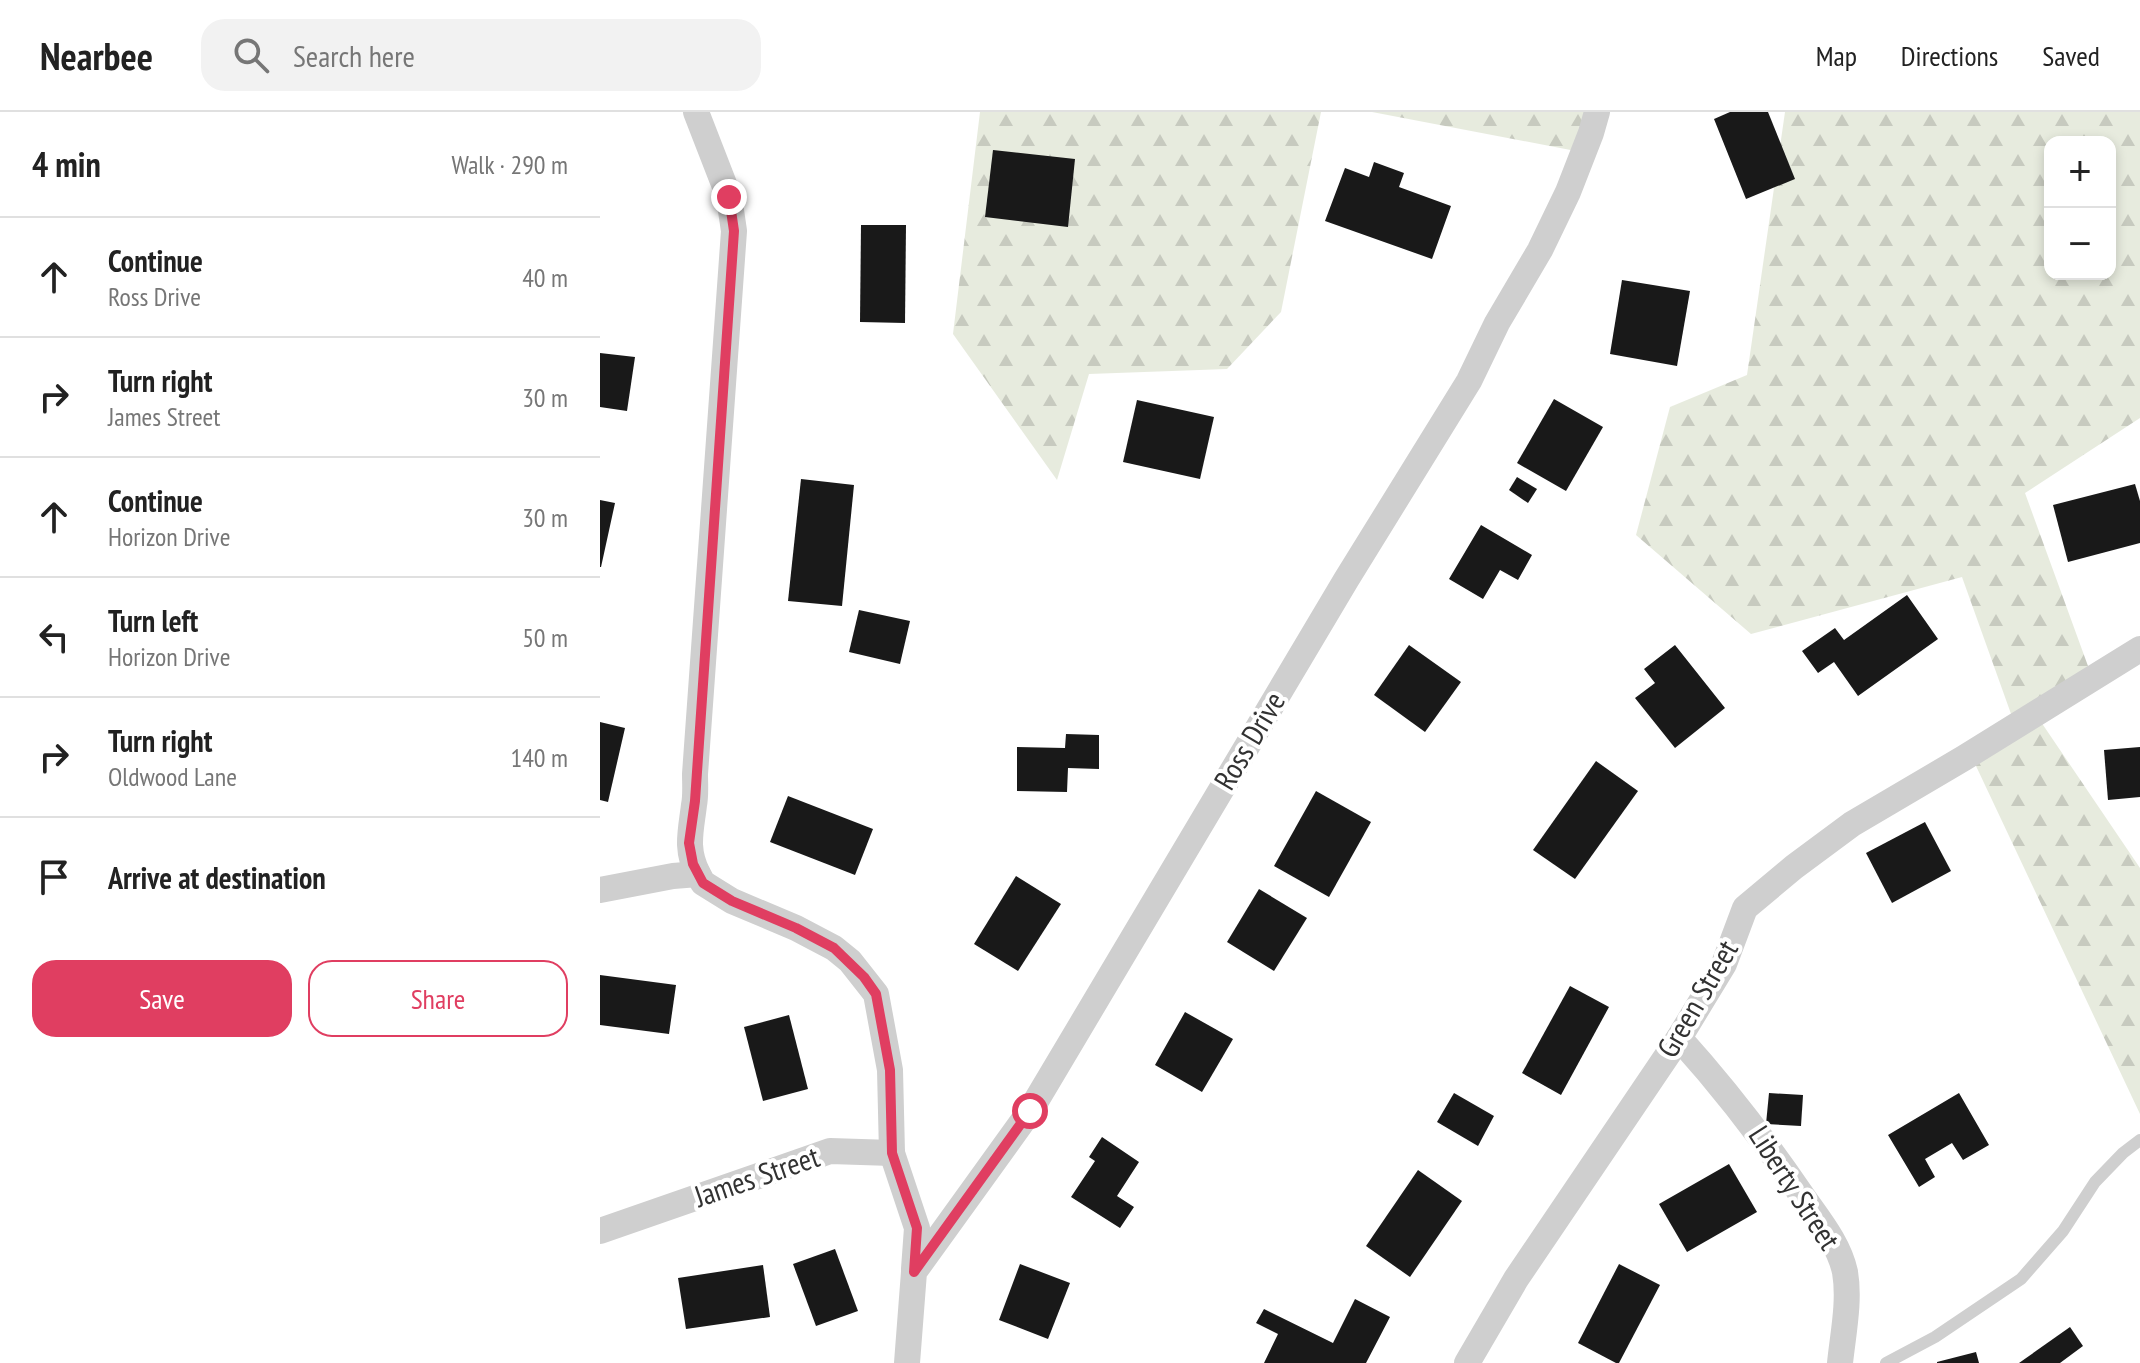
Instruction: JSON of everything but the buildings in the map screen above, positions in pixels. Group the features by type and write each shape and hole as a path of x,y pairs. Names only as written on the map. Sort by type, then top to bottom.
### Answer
{"street":[{"path":"696,112 729,197 734,231 695,801 689,843 693,864 703,883 732,901 834,948 864,977 876,994 890,1070 892,1153 917,1228 907,1363"},
{"name":"Ross Drive","path":"914,1272 1030,1111 1338,594 1469,381 1568,192 1597,112"},
{"name":"Green Street","path":"1467,1363 1516,1279 1679,1038 1724,964 1745,908 1852,824 2140,649"},
{"path":"600,890 698,874"},
{"name":"Liberty Street","path":"1679,1038 1761,1136 1837,1250 1847,1291 1840,1363"},
{"name":"James Street","path":"600,1231 830,1151 892,1153"}],"lane":[{"path":"1886,1363 1935,1337 2021,1279 2063,1231 2095,1182 2140,1140"}],"green space":[{"path":"980,112 1321,112 1281,312 1227,369 1089,374 1057,480 953,334"},
{"path":"1372,112 1593,112 1586,153"},
{"path":"1785,112 2140,112 2140,418 2025,493 2096,688 2039,719 2140,868 2140,1114 1968,749 2015,725 1962,577 1751,634 1636,535 1670,407 1747,375"}],"route":[{"path":"729,197 734,231 695,801 689,843 693,864 703,883 732,901 834,948 850,961 876,994 890,1070 892,1153 917,1228 914,1272 1030,1111"}]}
